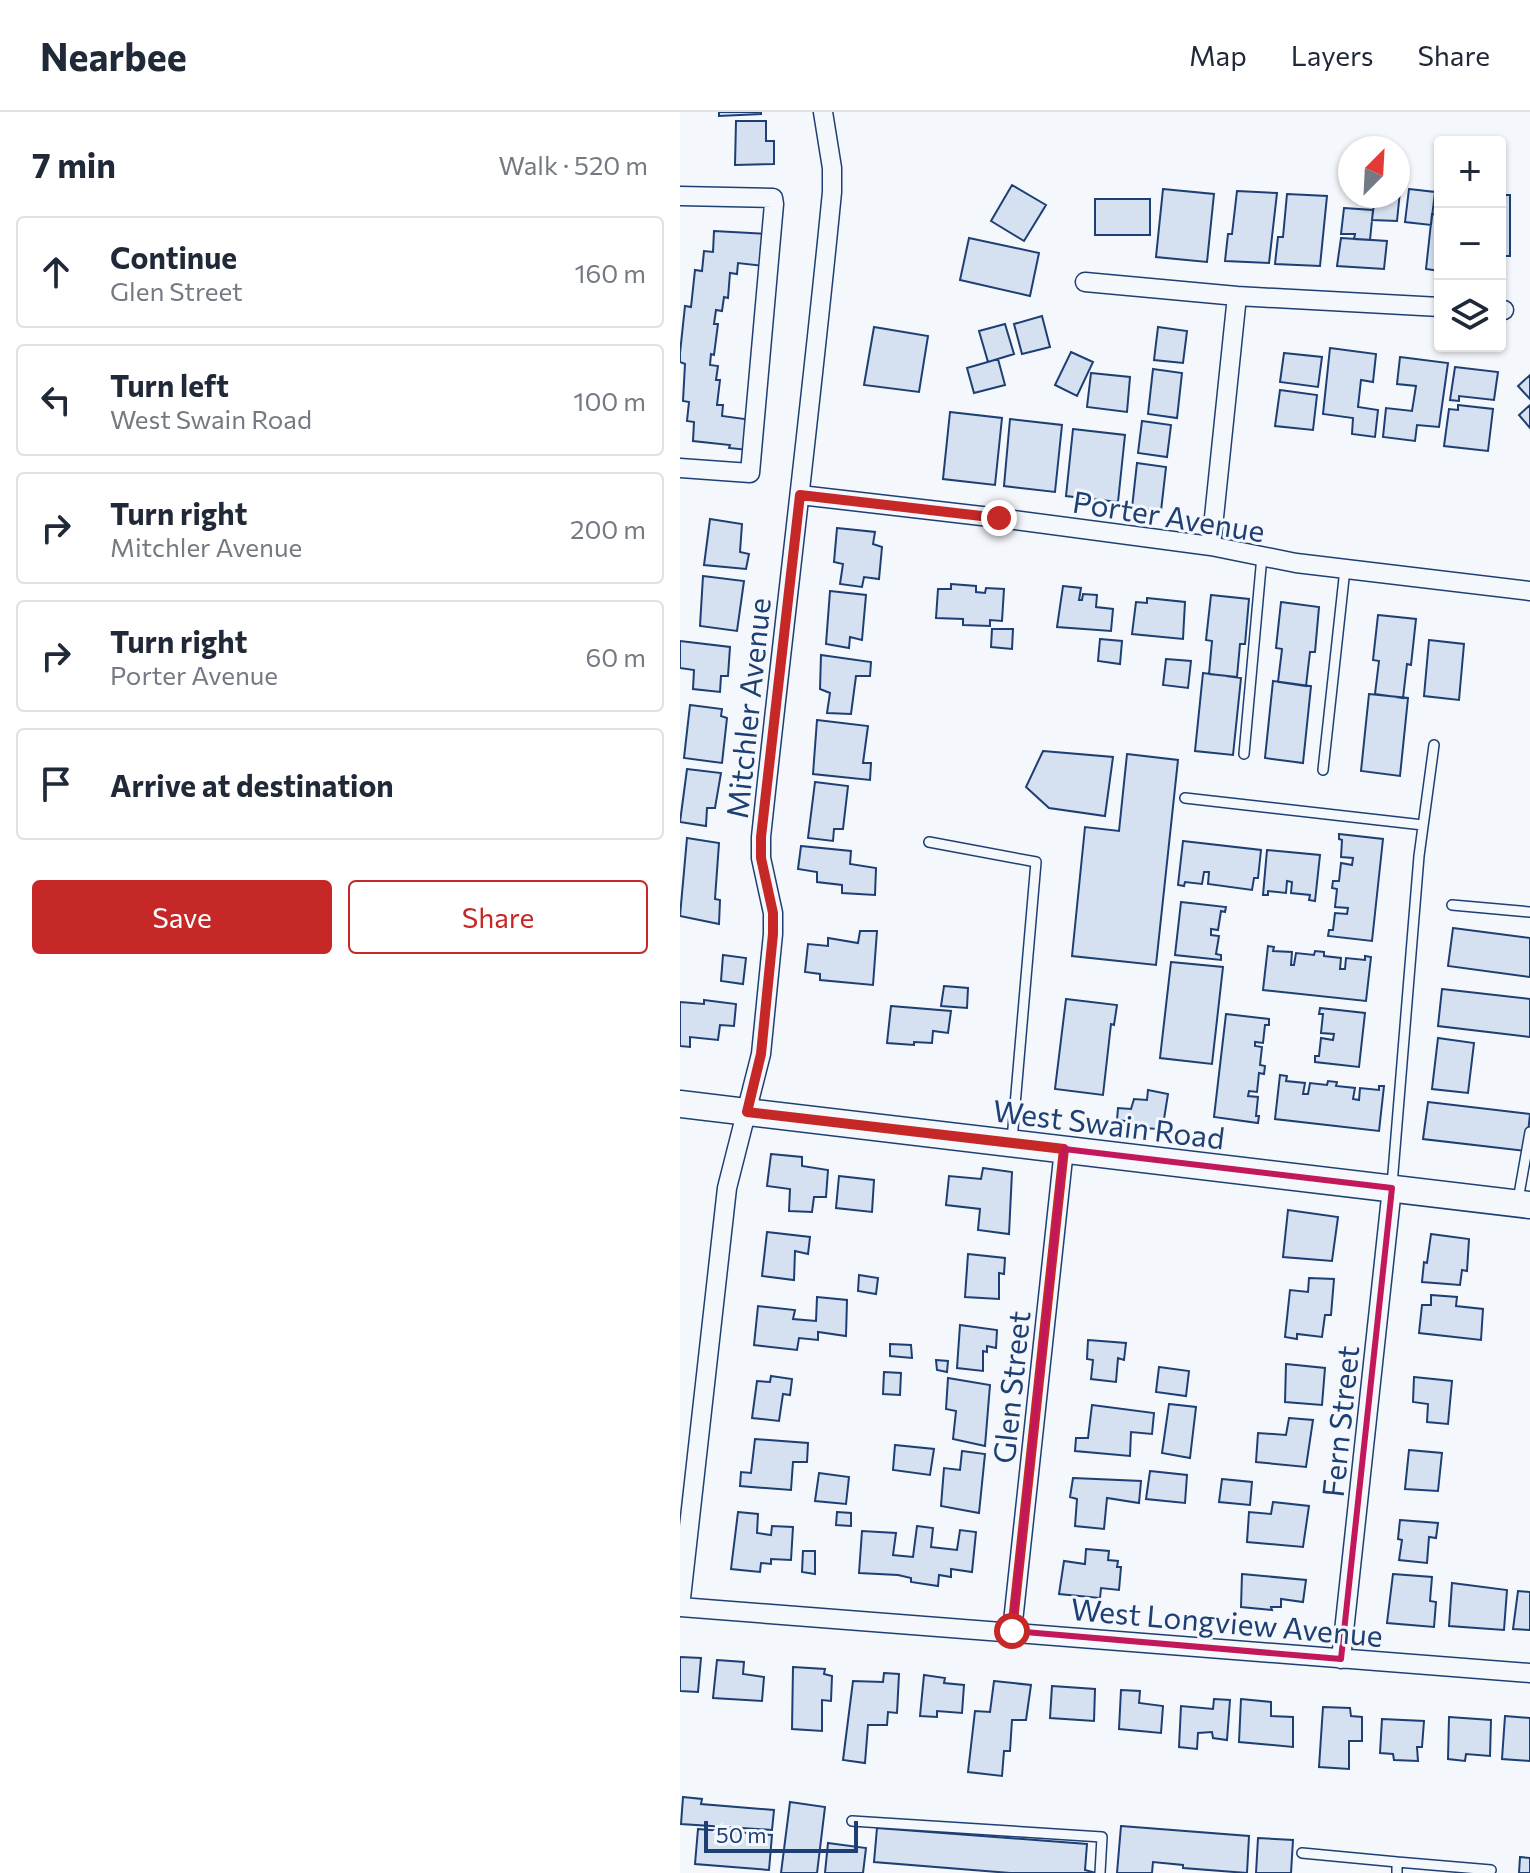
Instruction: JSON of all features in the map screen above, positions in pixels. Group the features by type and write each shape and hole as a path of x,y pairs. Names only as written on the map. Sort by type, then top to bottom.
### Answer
{"street":[{"name":"Mitchler Avenue","path":"680,1607 727,1188 761,1054 773,934 773,913 761,858 761,837 832,192 832,168 823,112"},
{"path":"680,196 773,198 774,204 750,473 680,468"},
{"path":"1085,282 1237,296 1434,307"},
{"path":"1211,546 1237,296"},
{"name":"Porter Avenue","path":"800,495 1211,546 1345,569 1530,591"},
{"name":"West Swain Road","path":"680,1104 1524,1204"},
{"name":"Glen Street","path":"1012,1631 1064,1149"},
{"name":"Fern Street","path":"1341,1659 1392,1188"},
{"name":"West Longview Avenue","path":"680,1607 1530,1673"}],"lane":[{"path":"1244,754 1262,556"},
{"path":"1323,770 1345,569"},
{"path":"1392,1188 1423,825 1434,745"},
{"path":"1185,798 1423,825"},
{"path":"929,842 1036,862 1012,1143"},
{"path":"1452,905 1530,912"},
{"path":"1524,1204 1530,1132"},
{"path":"852,1821 1102,1837 1100,1873"},
{"path":"1302,1853 1491,1870"},
{"path":"1397,1862 1397,1873"}],"highlighted area":[{"path":"1064,1149 1392,1188 1341,1659 1012,1631"}],"building":[{"path":"719,112 761,112 761,114 719,116"},
{"path":"736,121 766,121 766,141 774,141 774,164 735,165"},
{"path":"1012,185 1046,205 1024,241 991,221"},
{"path":"1163,189 1214,194 1207,262 1156,257"},
{"path":"1410,189 1434,192 1431,225 1405,222 1407,208 1410,208"},
{"path":"1237,191 1277,193 1269,263 1225,261"},
{"path":"1287,194 1327,196 1320,266 1275,264 1278,237 1283,237"},
{"path":"1506,195 1510,195 1510,256 1506,256"},
{"path":"1095,199 1150,199 1150,235 1095,235"},
{"path":"1344,208 1373,210 1370,240 1354,239 1355,234 1341,234"},
{"path":"1374,208 1398,208 1397,221 1372,220"},
{"path":"1432,214 1434,214 1434,270 1426,269"},
{"path":"714,231 769,234 765,266 738,263 737,274 730,273 728,298 724,297 722,311 716,310 714,324 718,324 714,355 711,354 710,365 718,366 717,405 723,405 722,416 752,420 748,450 693,441 694,422 687,421 689,402 683,401 685,364 680,362 680,353 685,306 691,307 695,270 702,271 704,251 713,252"},
{"path":"969,238 1039,253 1030,296 960,280"},
{"path":"1341,238 1387,241 1384,269 1337,266"},
{"path":"1042,316 1050,347 1022,354 1014,324"},
{"path":"1005,324 1014,354 988,362 979,331"},
{"path":"874,327 928,336 919,392 864,385"},
{"path":"1158,327 1187,331 1183,363 1154,360"},
{"path":"1330,348 1376,354 1373,382 1361,380 1358,407 1378,410 1375,437 1352,434 1353,418 1323,414"},
{"path":"1071,352 1093,362 1077,396 1055,385"},
{"path":"1284,353 1322,357 1318,387 1280,382"},
{"path":"1400,357 1448,363 1439,427 1417,425 1415,441 1383,437 1386,408 1412,411 1416,386 1397,384"},
{"path":"998,359 1005,385 974,393 967,368"},
{"path":"1455,367 1498,372 1494,400 1459,396 1459,401 1450,400"},
{"path":"1153,369 1182,373 1177,418 1148,414"},
{"path":"1091,373 1130,377 1127,412 1087,407"},
{"path":"1530,375 1530,399 1518,386"},
{"path":"1280,390 1317,395 1313,430 1275,426"},
{"path":"1458,405 1493,409 1488,451 1444,446 1449,409 1458,410"},
{"path":"1530,405 1530,428 1519,415"},
{"path":"950,412 1002,418 995,485 943,479"},
{"path":"1010,419 1062,425 1055,492 1004,486"},
{"path":"1142,421 1171,425 1167,457 1138,453"},
{"path":"1073,429 1125,435 1118,502 1066,496"},
{"path":"1137,463 1166,467 1161,511 1132,508"},
{"path":"710,519 742,524 740,552 749,554 746,569 704,565"},
{"path":"837,528 875,532 873,544 882,547 879,579 864,577 862,587 840,584 843,564 834,562"},
{"path":"703,576 744,581 737,631 700,626"},
{"path":"951,584 976,586 976,592 985,593 986,588 1004,589 1002,621 990,620 990,626 963,625 963,619 936,618 938,589 951,589"},
{"path":"1063,586 1081,588 1079,600 1082,600 1083,594 1097,595 1096,607 1113,609 1111,631 1057,627"},
{"path":"830,591 866,595 862,640 850,637 849,648 826,644"},
{"path":"1211,595 1249,599 1245,644 1240,644 1237,677 1209,674 1212,641 1206,640"},
{"path":"1147,598 1185,602 1183,639 1132,634 1136,602 1147,603"},
{"path":"1281,602 1319,607 1315,652 1310,652 1306,686 1278,682 1282,649 1276,648"},
{"path":"1378,615 1416,619 1411,665 1407,664 1403,698 1375,694 1379,661 1373,660"},
{"path":"992,629 1013,629 1012,649 991,647"},
{"path":"1100,639 1122,641 1120,664 1098,661"},
{"path":"1429,640 1464,644 1459,700 1424,696"},
{"path":"680,641 730,647 728,676 721,676 720,692 693,689 694,670 680,668"},
{"path":"821,655 871,662 870,676 856,676 851,714 827,713 830,693 820,689"},
{"path":"1166,659 1191,661 1188,688 1163,685"},
{"path":"1203,673 1241,678 1233,755 1195,751"},
{"path":"1273,681 1311,686 1303,763 1265,758"},
{"path":"1369,694 1408,698 1400,776 1361,771"},
{"path":"690,705 722,709 721,716 727,718 722,763 684,758"},
{"path":"817,720 868,726 863,763 871,763 870,780 813,774"},
{"path":"1043,751 1113,757 1105,816 1049,808 1026,787"},
{"path":"1127,754 1178,760 1156,965 1072,956 1085,827 1119,831"},
{"path":"687,769 721,773 715,808 707,808 706,826 680,822"},
{"path":"815,782 848,786 843,829 834,829 833,841 808,838"},
{"path":"1339,834 1383,839 1372,941 1328,936 1329,930 1333,930 1335,913 1347,914 1348,908 1335,907 1337,889 1332,888 1333,881 1339,881 1341,863 1352,865 1353,858 1341,857 1342,840"},
{"path":"687,838 719,843 715,899 720,900 719,924 680,916"},
{"path":"1183,841 1261,850 1258,878 1254,878 1252,890 1208,884 1209,872 1204,872 1202,884 1185,882 1184,886 1178,885"},
{"path":"801,846 851,851 850,864 876,868 875,895 842,893 842,885 817,882 817,872 798,869"},
{"path":"1267,850 1320,855 1315,901 1309,900 1310,895 1291,893 1292,882 1287,881 1286,893 1268,891 1268,895 1263,895"},
{"path":"1181,902 1226,907 1225,912 1221,911 1218,930 1211,929 1211,935 1219,936 1216,954 1221,955 1221,960 1175,955"},
{"path":"1453,928 1530,938 1530,977 1448,966"},
{"path":"860,931 877,931 873,985 820,980 820,974 805,972 808,944 828,946 828,938 858,943"},
{"path":"1268,946 1274,947 1273,951 1292,952 1291,965 1294,965 1296,953 1314,955 1315,951 1324,952 1324,956 1341,958 1340,969 1345,969 1346,958 1365,960 1365,956 1371,957 1366,1001 1263,990"},
{"path":"723,955 746,958 743,984 721,981"},
{"path":"1171,962 1223,967 1212,1064 1160,1058"},
{"path":"944,986 968,988 967,1008 941,1006"},
{"path":"1442,989 1530,999 1530,1037 1438,1026"},
{"path":"1066,999 1117,1005 1114,1025 1111,1024 1103,1095 1055,1089"},
{"path":"704,1000 736,1004 734,1026 720,1025 718,1040 690,1037 690,1047 680,1046 680,1002 704,1004"},
{"path":"891,1006 951,1011 948,1033 933,1031 932,1043 887,1043"},
{"path":"1320,1008 1365,1013 1359,1067 1315,1062 1315,1056 1319,1056 1321,1038 1333,1040 1334,1034 1321,1033 1323,1014 1319,1014"},
{"path":"1226,1014 1269,1019 1269,1025 1265,1025 1263,1043 1255,1042 1255,1046 1262,1047 1260,1065 1265,1066 1264,1074 1259,1073 1257,1092 1249,1091 1248,1096 1258,1097 1258,1123 1214,1117"},
{"path":"1438,1038 1474,1043 1468,1093 1432,1089"},
{"path":"1280,1075 1287,1076 1286,1081 1305,1083 1303,1094 1308,1094 1310,1083 1327,1085 1328,1081 1337,1082 1336,1086 1355,1088 1353,1099 1359,1100 1360,1088 1379,1090 1379,1086 1384,1086 1379,1131 1275,1119"},
{"path":"1148,1090 1168,1094 1164,1119 1158,1121 1157,1129 1132,1127 1132,1122 1117,1120 1118,1108 1131,1109 1134,1099 1147,1100"},
{"path":"1428,1102 1530,1114 1526,1151 1423,1139"},
{"path":"771,1154 802,1157 802,1166 828,1170 826,1197 814,1197 812,1212 789,1211 790,1189 767,1186"},
{"path":"983,1168 1012,1172 1009,1234 978,1230 980,1209 946,1205 949,1176 981,1179"},
{"path":"839,1176 874,1180 872,1212 836,1208"},
{"path":"1288,1210 1338,1217 1332,1261 1283,1257"},
{"path":"767,1232 810,1237 808,1254 795,1251 794,1280 762,1276"},
{"path":"1431,1234 1469,1239 1467,1271 1462,1270 1460,1285 1422,1282"},
{"path":"968,1254 1005,1258 1004,1274 999,1273 999,1299 965,1297"},
{"path":"859,1275 878,1278 876,1294 858,1291"},
{"path":"1309,1278 1334,1279 1331,1315 1325,1315 1322,1337 1297,1334 1297,1339 1285,1337 1290,1290 1308,1292"},
{"path":"1431,1295 1457,1297 1456,1306 1483,1309 1481,1340 1419,1333 1422,1305 1431,1305"},
{"path":"817,1297 847,1300 846,1336 818,1332 818,1340 799,1338 797,1350 754,1345 758,1306 795,1310 793,1319 816,1321"},
{"path":"960,1325 997,1330 996,1348 987,1346 987,1352 983,1351 983,1371 957,1368"},
{"path":"1088,1340 1126,1343 1124,1360 1118,1358 1116,1382 1091,1379 1093,1360 1087,1359"},
{"path":"890,1344 911,1345 912,1358 890,1356"},
{"path":"936,1360 948,1361 947,1372 937,1370"},
{"path":"1286,1364 1325,1368 1322,1405 1285,1402"},
{"path":"1159,1367 1189,1371 1186,1396 1156,1392"},
{"path":"884,1372 901,1373 900,1395 883,1394"},
{"path":"771,1376 792,1379 790,1395 783,1394 779,1421 752,1418 757,1381 770,1382"},
{"path":"1414,1377 1452,1381 1448,1424 1427,1422 1428,1404 1413,1402"},
{"path":"948,1378 990,1385 985,1446 953,1439 956,1411 946,1409"},
{"path":"1169,1404 1196,1407 1190,1458 1162,1453"},
{"path":"1092,1405 1154,1413 1152,1434 1131,1432 1130,1456 1075,1451 1076,1438 1088,1438"},
{"path":"1289,1418 1313,1420 1306,1467 1256,1462 1258,1433 1286,1435"},
{"path":"755,1439 808,1443 807,1462 793,1462 791,1490 740,1486 741,1472 751,1473"},
{"path":"895,1445 934,1449 930,1475 893,1470"},
{"path":"1409,1450 1442,1453 1438,1491 1405,1489"},
{"path":"962,1451 985,1454 979,1513 941,1506 944,1468 960,1470"},
{"path":"1150,1471 1187,1475 1185,1503 1146,1499"},
{"path":"819,1473 849,1477 846,1504 815,1501"},
{"path":"1073,1478 1141,1481 1139,1503 1107,1498 1104,1529 1075,1526 1077,1499 1070,1497"},
{"path":"1222,1479 1252,1482 1250,1505 1219,1502"},
{"path":"1273,1502 1309,1506 1303,1547 1247,1542 1249,1512 1271,1514"},
{"path":"738,1512 758,1514 757,1533 771,1535 772,1526 793,1527 791,1560 771,1559 771,1564 761,1563 760,1572 731,1569"},
{"path":"837,1512 851,1513 851,1526 836,1525"},
{"path":"1400,1520 1438,1523 1436,1538 1429,1537 1427,1563 1399,1560 1402,1540 1398,1539"},
{"path":"917,1526 933,1528 931,1547 957,1550 960,1530 976,1532 972,1572 951,1569 951,1577 939,1575 938,1586 911,1582 911,1578 898,1575 859,1573 862,1531 896,1533 893,1555 913,1557"},
{"path":"1086,1549 1109,1551 1108,1560 1118,1561 1117,1567 1121,1567 1119,1590 1101,1588 1100,1598 1059,1594 1064,1561 1085,1564"},
{"path":"803,1551 815,1551 815,1574 802,1572"},
{"path":"1242,1574 1306,1580 1303,1602 1281,1599 1281,1607 1271,1607 1272,1610 1241,1607"},
{"path":"1393,1574 1432,1577 1430,1601 1436,1602 1434,1627 1387,1623"},
{"path":"1452,1583 1507,1590 1504,1630 1449,1626"},
{"path":"1518,1591 1530,1592 1530,1630 1513,1629"},
{"path":"680,1657 701,1658 698,1692 680,1691"},
{"path":"717,1660 744,1662 743,1674 764,1677 762,1701 713,1698"},
{"path":"793,1667 825,1669 824,1674 832,1676 831,1701 822,1700 822,1731 792,1729"},
{"path":"884,1673 899,1674 897,1713 888,1712 887,1725 868,1725 865,1763 843,1760 853,1681 883,1682"},
{"path":"924,1675 945,1678 944,1683 964,1685 962,1713 937,1711 937,1717 920,1716"},
{"path":"994,1681 1031,1685 1026,1720 1012,1720 1010,1751 1004,1751 1002,1776 968,1772 975,1711 990,1712"},
{"path":"1052,1686 1095,1689 1094,1721 1050,1718"},
{"path":"1121,1690 1140,1691 1139,1703 1163,1706 1161,1733 1119,1729"},
{"path":"1214,1699 1230,1700 1227,1740 1213,1738 1212,1732 1198,1733 1197,1749 1179,1747 1181,1706 1213,1709"},
{"path":"1241,1699 1271,1702 1271,1716 1293,1717 1293,1747 1239,1742"},
{"path":"1323,1707 1350,1708 1351,1716 1362,1717 1362,1741 1349,1741 1349,1769 1319,1767"},
{"path":"1505,1716 1530,1718 1530,1761 1502,1759"},
{"path":"1449,1717 1491,1720 1490,1756 1466,1754 1465,1761 1448,1759"},
{"path":"1382,1719 1424,1721 1422,1747 1417,1747 1418,1761 1394,1760 1393,1754 1380,1753"},
{"path":"683,1797 702,1799 701,1804 774,1810 772,1830 681,1824"},
{"path":"790,1802 825,1807 817,1873 781,1873"},
{"path":"1121,1826 1249,1836 1247,1873 1183,1868 1183,1865 1153,1862 1152,1873 1117,1873"},
{"path":"877,1828 1087,1844 1085,1870 1096,1873 1010,1873 874,1862"},
{"path":"698,1829 772,1835 769,1870 695,1864"},
{"path":"1258,1838 1293,1840 1291,1873 1256,1873"},
{"path":"828,1843 866,1848 863,1873 825,1873"},
{"path":"1520,1857 1530,1858 1530,1873 1519,1873"}],"route":[{"path":"999,518 800,495 761,837 761,858 773,913 773,934 761,1054 747,1112 1064,1149 1012,1631"}]}
